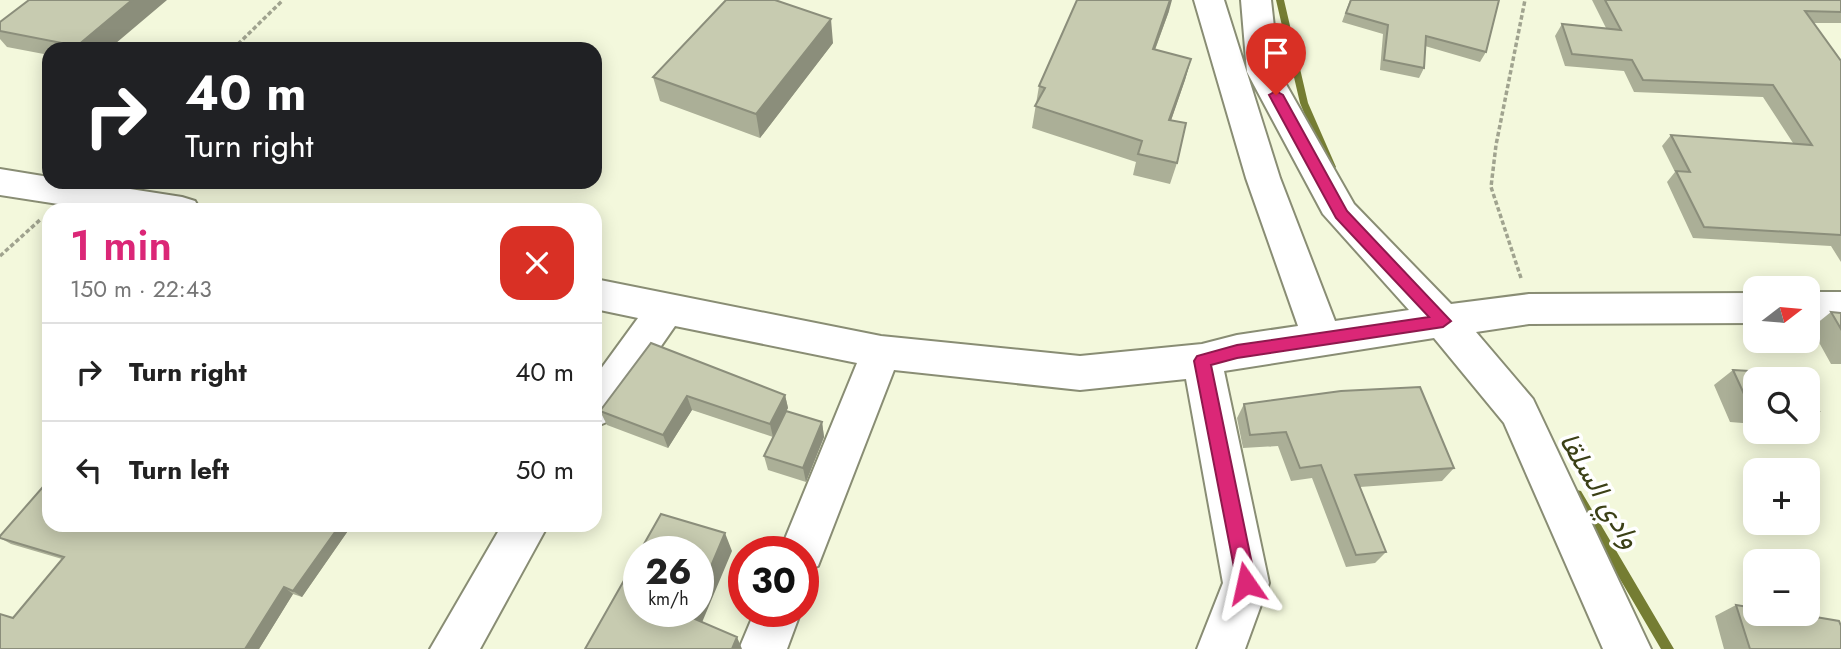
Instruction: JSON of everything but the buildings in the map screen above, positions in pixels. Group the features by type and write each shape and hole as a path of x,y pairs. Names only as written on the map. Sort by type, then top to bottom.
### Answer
{"street":[{"path":"1209,0 1263,178 1322,338"},
{"path":"1256,0 1263,72 1341,215 1443,321 1519,412 1628,649"},
{"path":"0,182 42,188"},
{"path":"46,189 136,203"},
{"path":"602,296 881,352 1080,373 1202,361 1237,351 1529,309 1743,308"},
{"path":"1820,307 1841,307"},
{"path":"602,399 665,310"},
{"path":"808,536 881,352"},
{"path":"1202,361 1246,583 1221,649"},
{"path":"454,649 522,532"},
{"path":"763,649 772,627"}],"path":[{"path":"240,42 283,0"},
{"path":"1525,0 1496,145 1491,187 1514,251 1529,309"},
{"path":"0,256 42,218"}],"waterway":[{"name":"وادي السلقا","path":"1280,0 1304,103 1331,167"},
{"name":"وادي السلقا","path":"1577,495 1668,649"}],"route":[{"path":"1246,583 1202,361 1237,351 1443,321 1341,215 1276,95"}]}
